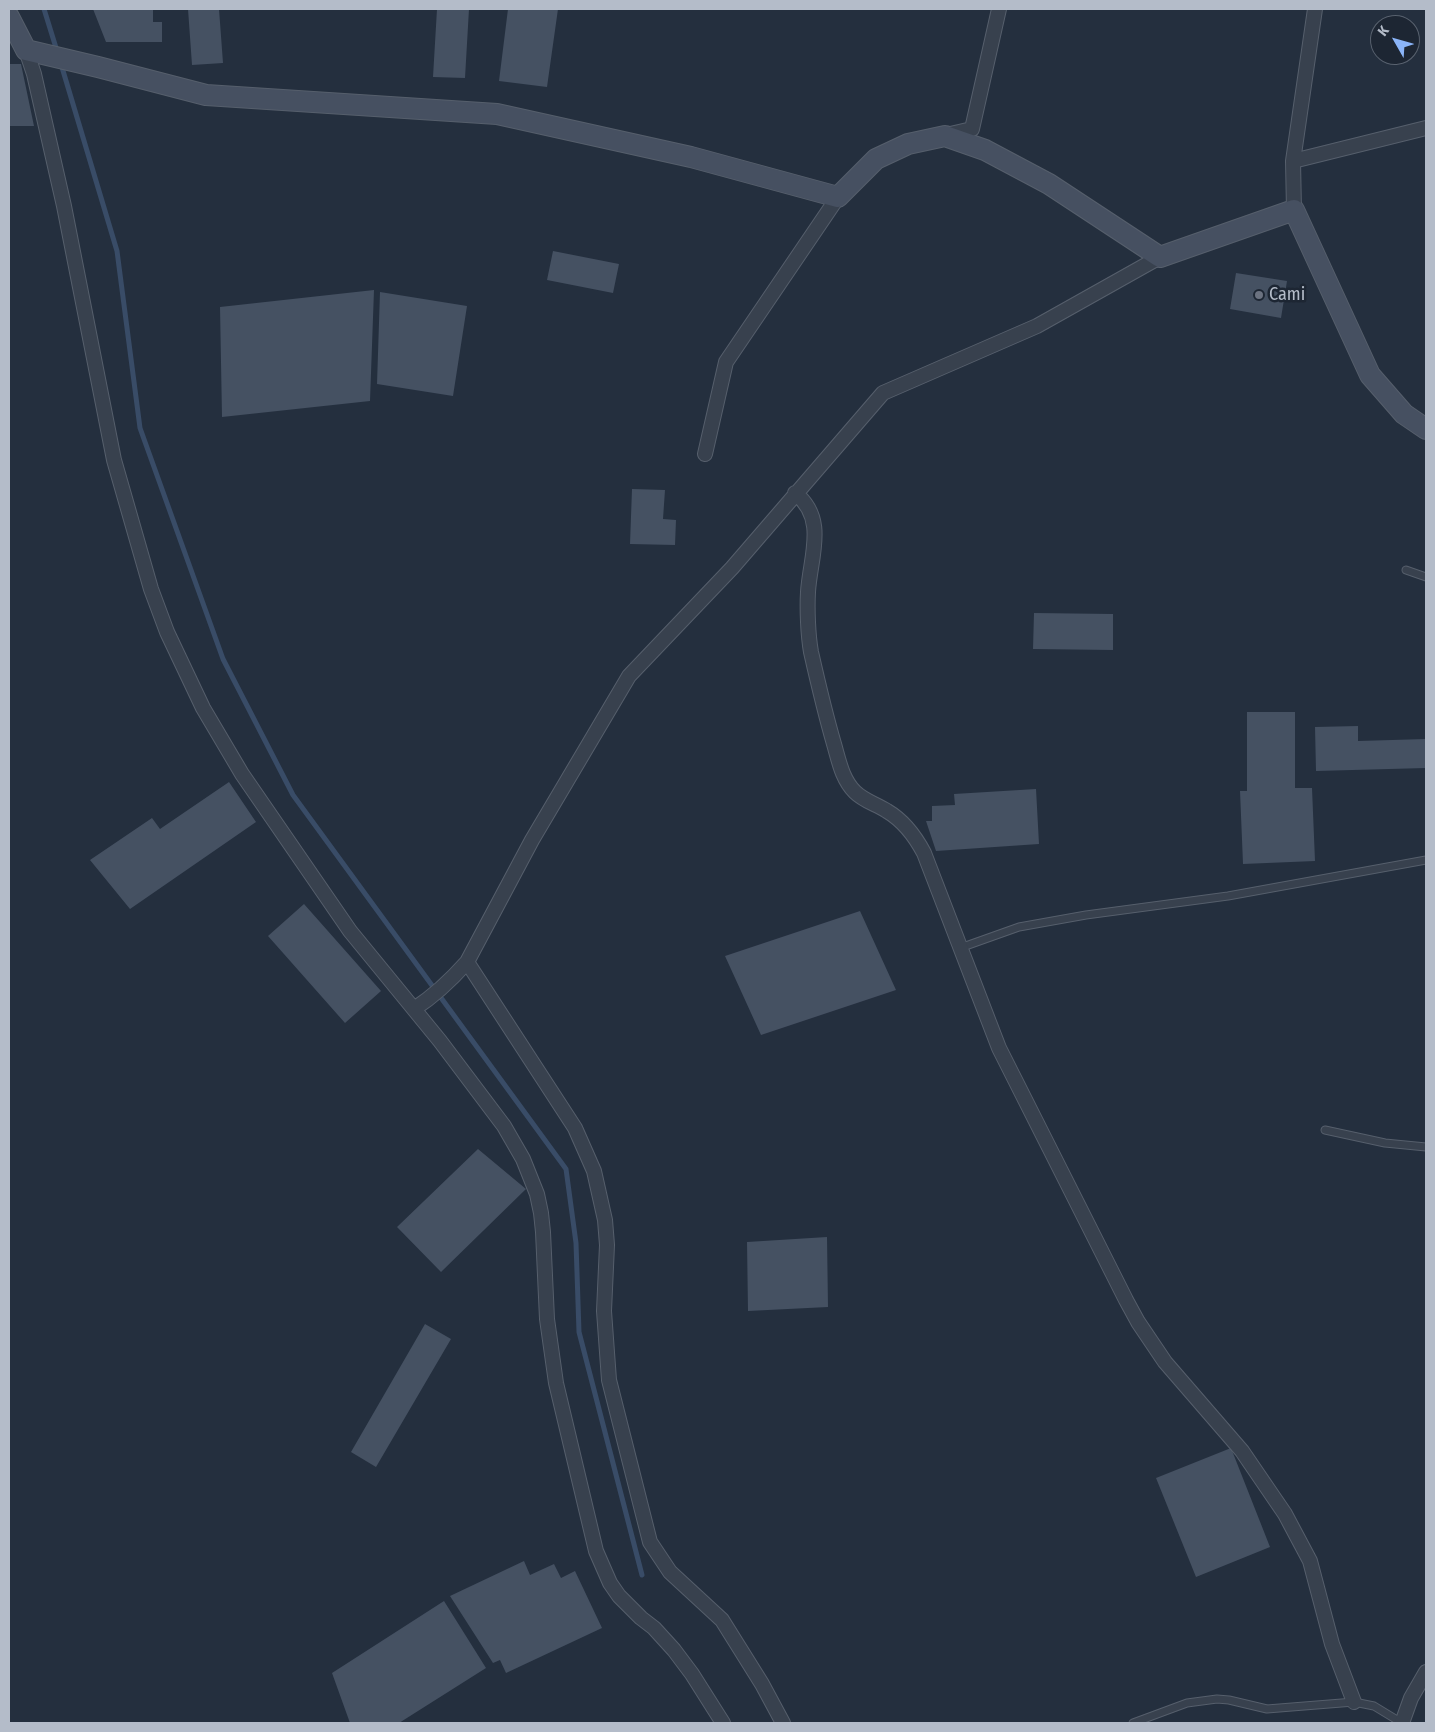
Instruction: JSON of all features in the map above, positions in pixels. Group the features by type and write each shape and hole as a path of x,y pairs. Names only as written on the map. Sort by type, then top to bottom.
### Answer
{"street":[{"path":"705,454 726,362 838,197 876,159 908,144 972,129 999,9"},
{"path":"1315,9 1293,161 1294,210 1370,375 1404,414 1426,429"},
{"path":"9,17 35,52 34,74 64,206 114,460 149,581 167,632 203,708 242,774 350,931 440,1041 514,1142 536,1194 543,1232 547,1319 556,1382 591,1535 602,1568 619,1596 654,1628 683,1662 710,1699 723,1723"},
{"path":"35,52 206,95 497,114 691,157 838,197"},
{"path":"1293,161 1426,128"},
{"path":"945,136 986,150 1048,184 1160,257"},
{"path":"414,1009 426,1001 467,962 532,840 628,676 732,568 883,392 1037,326 1160,257 1294,210"},
{"path":"796,493 810,509 815,524 808,592 810,647 821,699 844,778 856,793 900,820 918,841 1000,1048 1138,1322 1166,1362 1242,1451 1285,1514 1310,1561 1332,1644 1354,1702"},
{"path":"467,962 575,1128 586,1149 594,1171 605,1220 607,1245 604,1311 609,1380 650,1542 670,1572 722,1620 762,1684 783,1723"},
{"path":"1402,1723 1411,1698 1426,1672"}],"lane":[{"path":"1406,570 1426,577"},
{"path":"960,948 1019,927 1086,915 1228,896 1426,860"},
{"path":"1325,1130 1385,1143 1426,1147"},
{"path":"1133,1723 1180,1705 1202,1700 1229,1700 1267,1709 1354,1702 1374,1706 1402,1723"}],"building":[{"path":"93,9 153,9 153,22 162,22 162,42 106,42"},
{"path":"188,9 219,9 223,63 192,65"},
{"path":"437,9 469,9 465,78 433,77"},
{"path":"508,9 558,9 547,87 499,81"},
{"path":"9,64 21,64 34,126 9,126"},
{"path":"553,251 619,264 613,293 547,280"},
{"name":"Cami","path":"1236,273 1287,281 1281,318 1230,309"},
{"path":"374,290 370,401 222,417 220,307"},
{"path":"380,292 467,306 453,396 377,384"},
{"path":"632,489 665,490 663,519 676,520 675,545 630,544"},
{"path":"1034,613 1113,614 1113,650 1033,649"},
{"path":"1247,712 1295,712 1295,788 1312,788 1315,861 1243,864 1240,791 1247,791"},
{"path":"1358,726 1358,741 1426,739 1426,768 1316,771 1315,727"},
{"path":"229,782 256,822 130,909 90,860 152,818 160,829"},
{"path":"1036,789 1039,844 936,851 926,821 932,821 932,806 955,805 954,794"},
{"path":"304,904 381,991 345,1023 268,936"},
{"path":"860,911 896,990 761,1035 725,956"},
{"path":"478,1149 526,1189 441,1272 397,1227"},
{"path":"827,1237 828,1307 748,1311 747,1242"},
{"path":"425,1324 451,1339 376,1467 351,1452"},
{"path":"1231,1448 1270,1547 1196,1577 1156,1478"},
{"path":"524,1561 530,1575 554,1564 561,1578 575,1571 602,1628 506,1673 500,1660 493,1663 450,1596"},
{"path":"444,1601 486,1668 399,1723 350,1723 332,1673"}],"waterway":[{"path":"44,9 57,51"},
{"path":"61,64 117,251 140,428 223,659 293,795 566,1169 576,1243 579,1332 642,1575"}],"place":[{"name":"Cami","path":"1259,295"}]}
